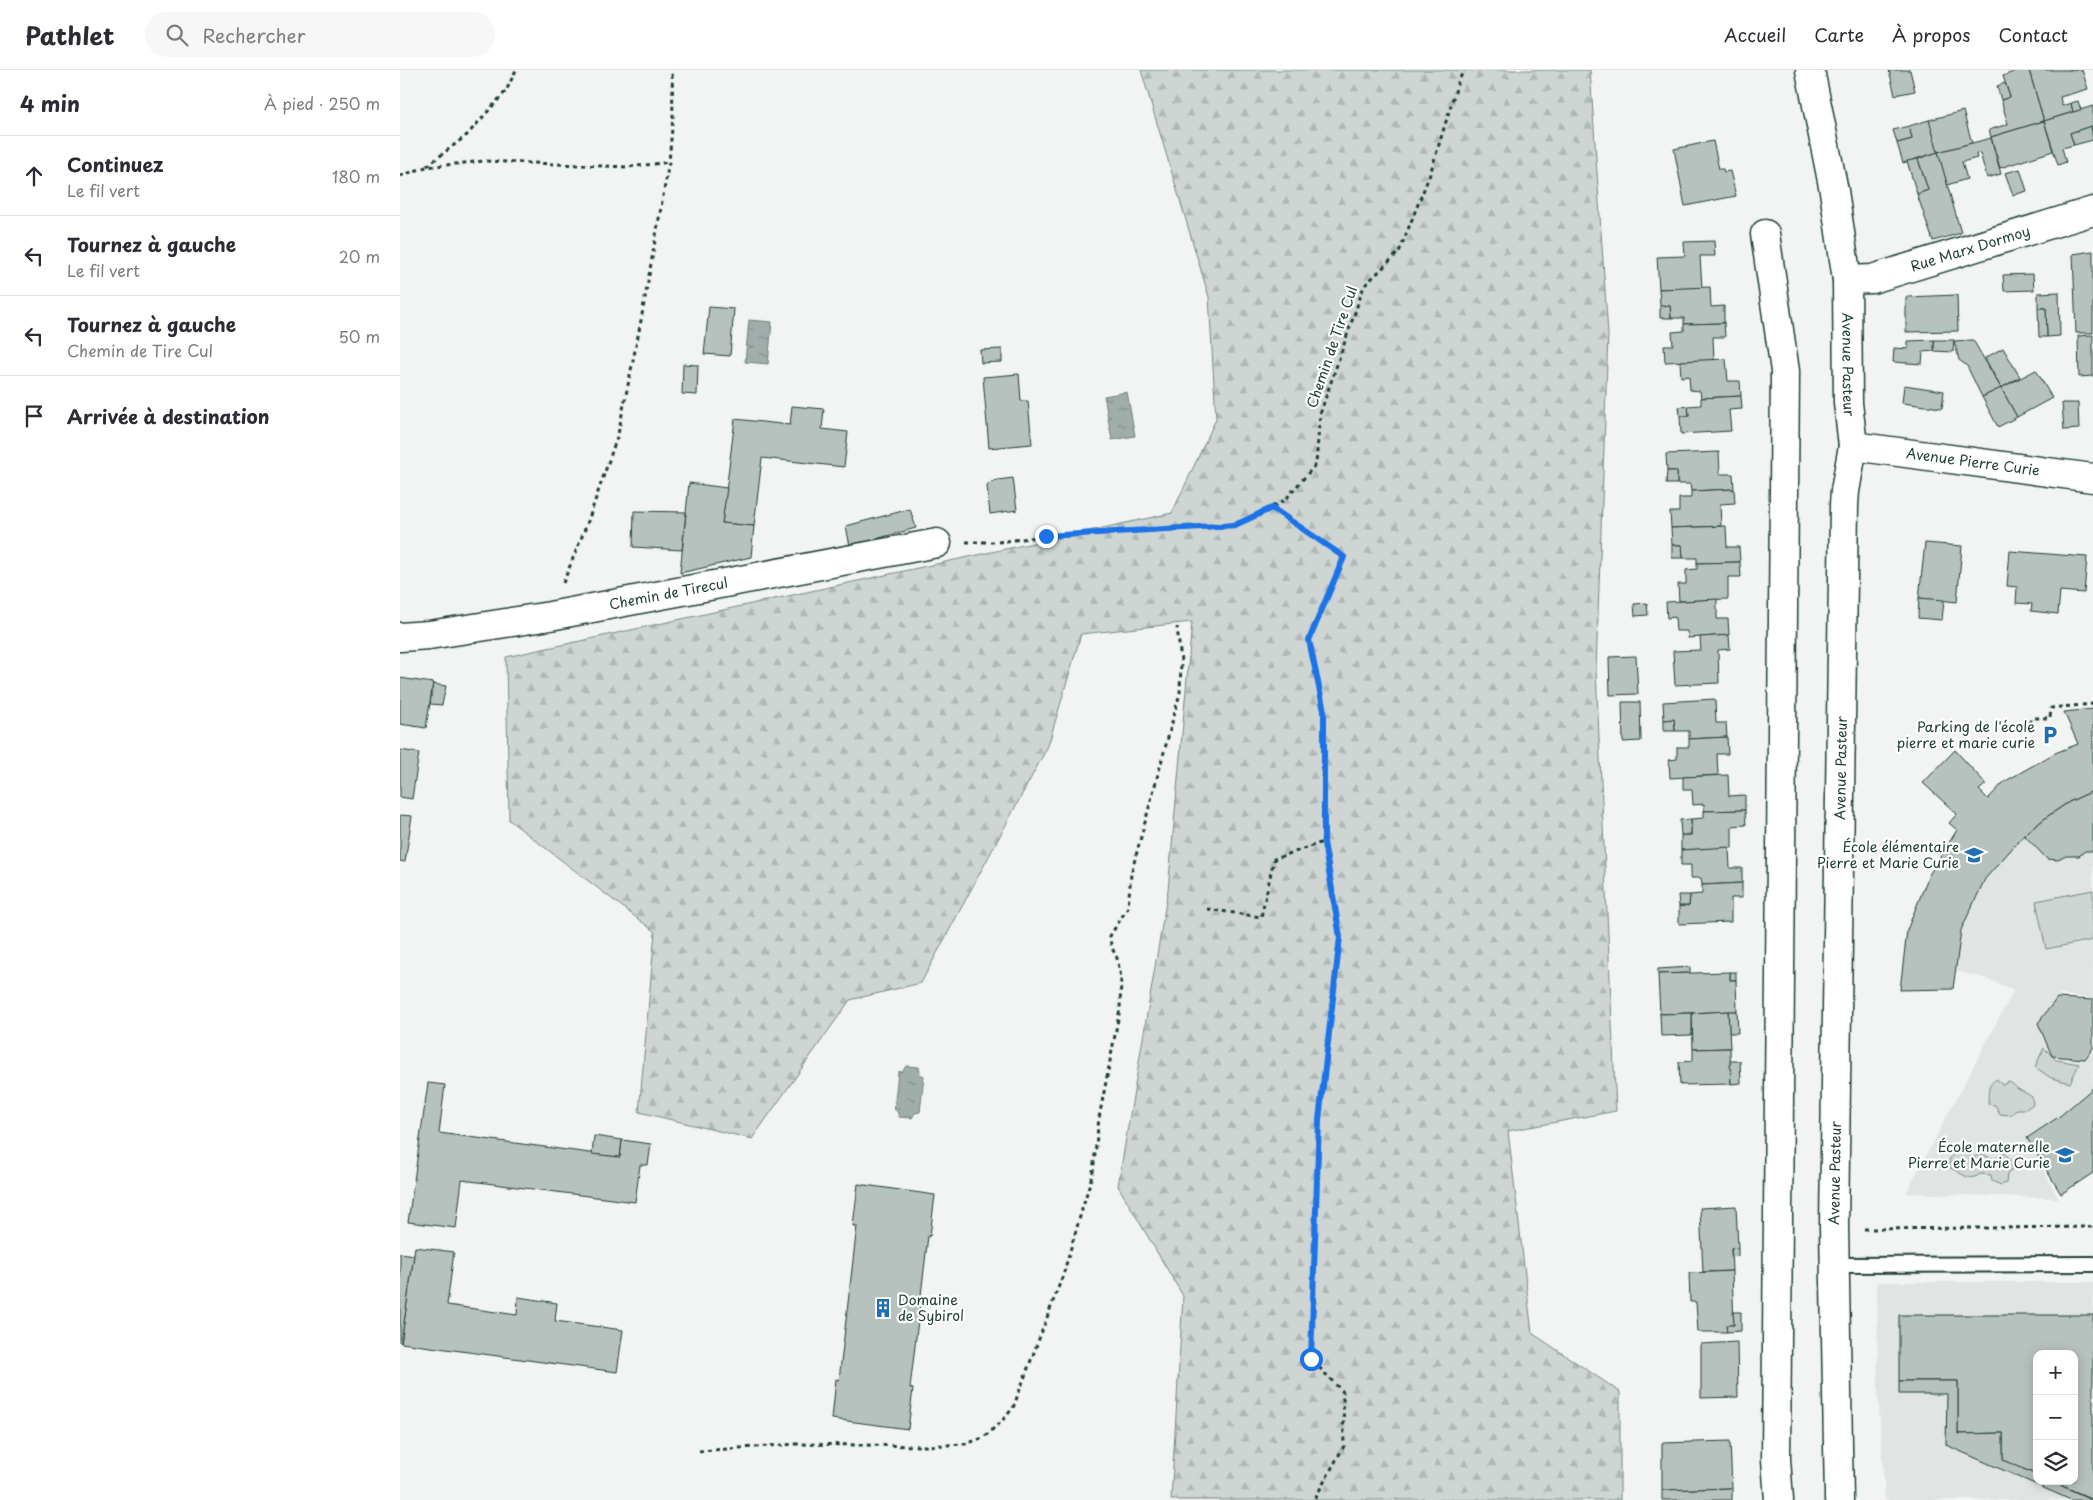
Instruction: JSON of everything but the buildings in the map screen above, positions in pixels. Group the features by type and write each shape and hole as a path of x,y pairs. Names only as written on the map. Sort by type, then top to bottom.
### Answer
{"street":[{"name":"Avenue Pasteur","path":"1810,70 1834,191 1846,280 1848,403 1853,446 1844,506 1834,1227 1839,1500"},
{"name":"Rue Marx Dormoy","path":"1846,280 1872,279 2093,211"},
{"path":"1765,234 1785,371 1776,1458 1779,1500"},
{"name":"Avenue Pierre Curie","path":"1853,446 2093,478"},
{"name":"Chemin de Tirecul","path":"400,637 429,635 550,616 937,543"}],"lane":[{"path":"1834,1266 2093,1264"}],"path":[{"path":"426,167 467,135 506,91 516,70"},
{"path":"550,616 586,524 618,434 640,326 669,162 673,117 672,70"},
{"name":"Chemin de Tire Cul","path":"937,543 998,542 1046,536 1235,525 1285,500 1316,464 1320,414 1364,286 1399,252 1430,174 1458,82 1464,70"},
{"path":"400,176 426,167 484,161 629,167 669,162"},
{"path":"1272,508 1344,557 1309,640 1324,711 1324,842 1340,937 1319,1120 1311,1359 1343,1392 1344,1446 1314,1500"},
{"path":"700,1451 796,1444 926,1446 965,1444 983,1438 1013,1408 1063,1275 1093,1172 1099,1118 1120,1009 1121,977 1117,958 1111,946 1110,936 1128,907 1131,874 1180,693 1181,661 1177,627"},
{"path":"2026,730 2028,724 2034,718 2050,718 2051,708 2093,704"},
{"path":"1207,909 1261,917 1274,859 1324,842"},
{"path":"1834,1227 1872,1229 2093,1227"}],"shaded area":[{"path":"2024,835 2047,859 2058,860 2066,856 2079,856 2085,851 2093,851 2093,999 2060,994 2038,1023 2052,1056 2085,1059 2093,1052 2093,1088 2060,1116 2027,1138 2058,1198 1906,1193 2014,990 1982,977 1955,971 1961,930 1985,879"},
{"path":"1877,1282 2093,1282 2093,1500 1885,1500 1878,1393"}],"green space":[{"path":"1141,70 1590,70 1608,334 1596,670 1616,1111 1508,1131 1532,1333 1620,1392 1620,1500 1171,1500 1183,1296 1118,1186 1168,890 1192,622 1081,634 1048,746 921,983 850,1000 752,1139 639,1112 655,932 509,820 506,657 1172,513 1216,419 1209,297"},
{"path":"2093,890 2093,940 2046,949 2036,901"},
{"path":"2044,1048 2056,1060 2079,1064 2070,1083 2051,1078 2035,1067"},
{"path":"1997,1079 2002,1085 2009,1082 2032,1097 2033,1104 2026,1109 2017,1109 2011,1115 2000,1114 1995,1105 1988,1104 1988,1093 1991,1084"},
{"path":"1966,1152 1972,1158 1981,1154 1994,1159 2005,1153 2012,1162 2011,1171 2007,1174 2006,1183 2001,1185 1992,1181 1991,1175 1965,1176 1950,1168 1949,1160 1954,1153"}],"water":[{"path":"749,320 772,322 768,364 745,362"},
{"path":"1127,392 1135,436 1112,440 1104,396"},
{"path":"906,1066 919,1067 920,1074 924,1076 920,1112 915,1113 912,1118 899,1117 894,1109 898,1072 903,1071"}],"place":[{"name":"Parking de l'école pierre et marie curie","path":"2050,735"},
{"name":"École élémentaire Pierre et Marie Curie","path":"1974,855"},
{"name":"École maternelle Pierre et Marie Curie","path":"2065,1155"},
{"name":"Domaine de Sybirol","path":"883,1308"}],"route":[{"path":"1046,536 1235,525 1272,508 1344,557 1309,640 1324,711 1324,842 1340,937 1319,1120 1311,1359"}]}
